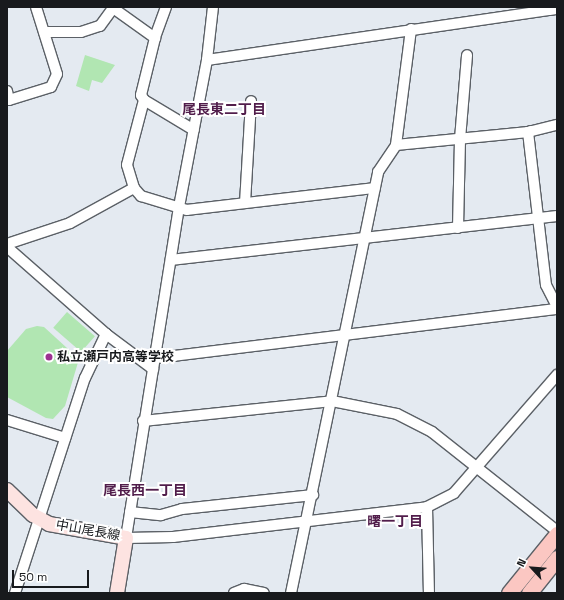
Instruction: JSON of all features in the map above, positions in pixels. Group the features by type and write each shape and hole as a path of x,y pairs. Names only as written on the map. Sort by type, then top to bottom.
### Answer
{"main road":[{"name":"中山尾長線","path":"7,490 40,521 126,538 117,593"},
{"path":"509,593 557,532"},
{"path":"529,593 557,558"}],"street":[{"path":"7,91 10,100 51,87 57,74 36,7"},
{"path":"166,7 155,38 141,96 144,100 194,130"},
{"path":"213,7 207,60 179,207 157,358 153,370 143,421 126,538 173,537 427,506 454,493 479,468 557,375"},
{"path":"44,32 81,32 100,26 113,8 155,38"},
{"path":"207,60 411,29 508,11 551,8"},
{"path":"291,593 308,521 375,188 385,158 396,145 411,29"},
{"path":"458,228 460,139 467,55"},
{"path":"144,100 127,165 134,188 141,196 187,210 375,188"},
{"path":"245,203 251,101"},
{"path":"396,145 528,132 557,125"},
{"path":"157,358 345,337 557,308 546,285 528,132"},
{"path":"7,244 70,223 134,188"},
{"path":"171,260 557,216"},
{"path":"7,247 106,334 153,370"},
{"path":"15,593 86,378 106,334"},
{"path":"143,421 332,402 397,414 432,432 479,468 557,532"},
{"path":"7,420 65,438"},
{"path":"130,512 161,515 182,508 313,495"},
{"path":"427,506 429,593"},
{"path":"234,593 244,589 264,593"}],"green space":[{"path":"85,55 115,65 102,83 92,80 89,91 76,86"},
{"path":"67,312 95,336 81,352 53,328"},
{"path":"37,326 44,327 79,359 65,406 53,419 46,418 7,397 7,351 26,329"}],"place":[{"name":"私立瀬戸内高等学校","path":"49,357"}],"district":[{"name":"尾長東二丁目","path":"224,109"},
{"name":"尾長西一丁目","path":"145,490"},
{"name":"曙一丁目","path":"395,521"}]}
